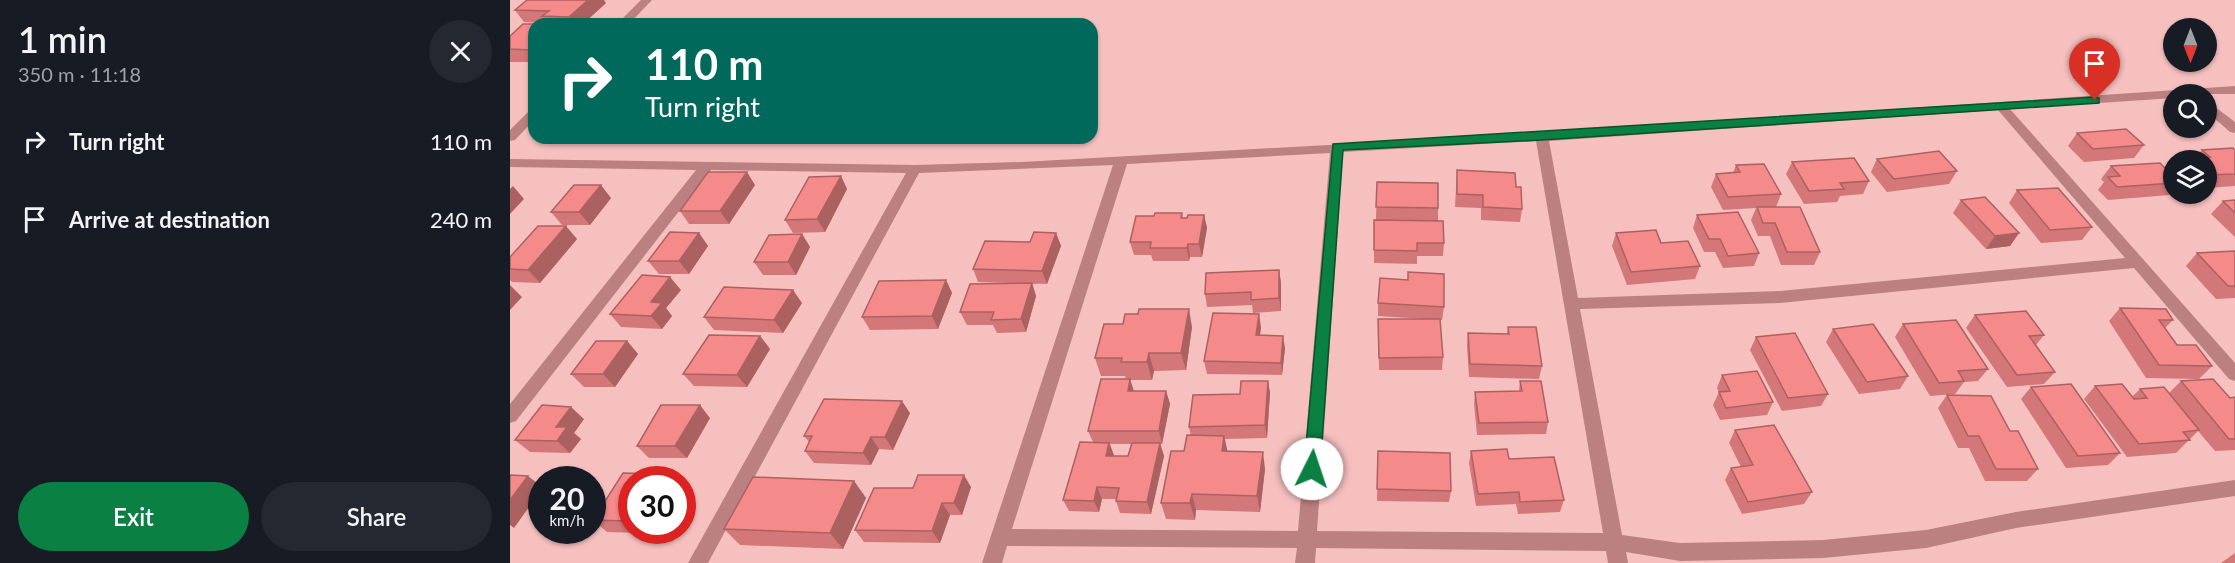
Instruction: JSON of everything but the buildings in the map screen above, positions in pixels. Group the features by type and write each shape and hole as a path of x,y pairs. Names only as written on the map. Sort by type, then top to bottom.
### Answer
{"street":[{"path":"629,18 647,0"},
{"path":"2217,91 2235,90"},
{"path":"510,163 915,169 1022,166 1542,136 2163,95"},
{"path":"2001,105 2235,374"},
{"path":"2217,113 2235,129"},
{"path":"510,137 528,119"},
{"path":"1542,136 1618,563"},
{"path":"1305,563 1337,147"},
{"path":"992,563 1121,161"},
{"path":"510,416 706,167"},
{"path":"698,563 915,169"},
{"path":"1571,304 1780,297 2139,262"},
{"path":"1002,537 1614,542 1680,552 1823,549 1926,539 2016,519 2235,488"}],"route":[{"path":"1312,469 1337,147 2095,100"}]}
